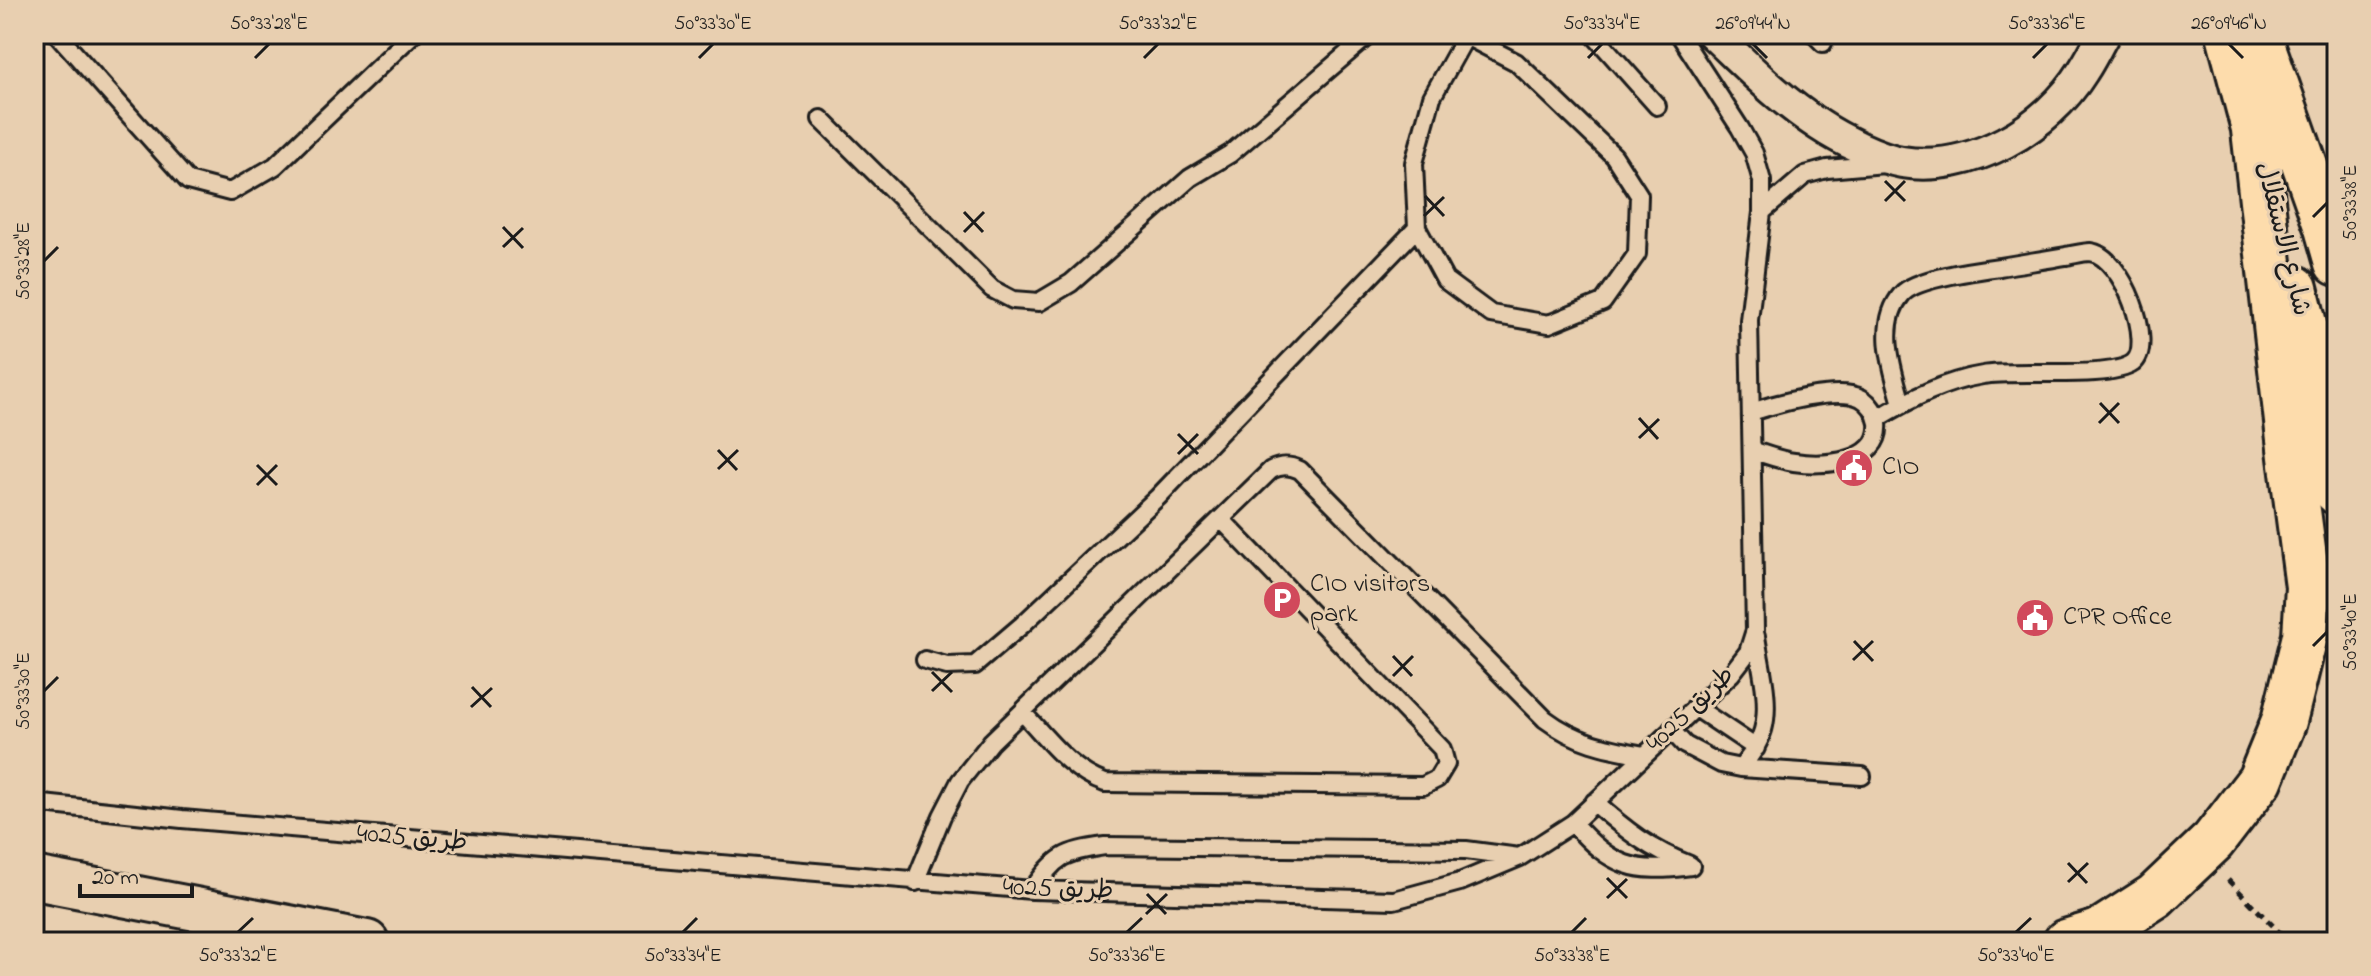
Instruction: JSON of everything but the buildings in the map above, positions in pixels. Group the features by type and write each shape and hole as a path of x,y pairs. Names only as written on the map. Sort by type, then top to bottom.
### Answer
{"main road":[{"name":"شارع الاستقلال","path":"2229,34 2319,384 2337,492"},
{"path":"2254,34 2264,50 2337,263"},
{"path":"2066,942 2099,932 2155,896 2202,853 2260,780 2284,721 2305,636 2308,587 2254,130"},
{"path":"34,878 367,942"}],"street":[{"path":"1713,34 1790,104 1821,127 1854,145 1901,162 1934,163 1978,155 2018,136 2052,108 2082,74 2104,34"}],"lane":[{"path":"57,34 188,181 230,192 275,166 413,34"},
{"path":"821,119 992,289 1013,300 1039,302 1071,283 1179,187 1230,154 1370,34"},
{"path":"1593,34 1657,106"},
{"name":"طريق 4025","path":"34,803 182,819 1032,890 1394,900 1460,882 1520,857 1573,823 1731,674 1748,652 1755,630 1749,320 1762,212 1762,181 1754,153 1679,34"},
{"path":"1467,35 1516,62 1614,156 1639,195 1637,254 1603,302 1549,324 1491,314 1445,280 1417,228 1414,163 1432,97 1467,35"},
{"path":"1762,212 1805,175 1827,169 1901,162"},
{"path":"925,660 947,666 975,665 1022,625 1158,497 1417,228"},
{"path":"1877,419 1928,391 1984,374 2103,371 2129,365 2139,357 2142,342 2127,287 2111,263 2092,252 1962,273 1924,283 1903,293 1888,318 1890,363 1902,404"},
{"path":"1751,412 1812,397 1848,395 1861,398 1872,407 1878,432 1873,445 1863,454 1819,463 1796,463 1752,450"},
{"path":"915,882 960,781 991,742 1271,470 1287,466 1300,470 1545,719 1564,733 1593,745 1644,755"},
{"path":"1022,712 1078,770 1105,783 1423,786 1437,779 1446,764 1442,749 1221,519"},
{"path":"1741,768 1756,748 1766,711 1755,630"},
{"path":"1695,707 1756,748"},
{"path":"1671,730 1685,745 1721,764 1862,776"},
{"path":"1573,823 1605,855 1625,865 1661,870 1691,866 1662,854 1638,839 1594,802"},
{"path":"1032,890 1050,866 1065,853 1105,846 1466,850 1520,857"}],"path":[{"path":"2202,853 2289,942"}],"place":[{"name":"CIO","path":"1854,468"},
{"name":"CIO visitors park","path":"1282,600"},
{"name":"CPR Office","path":"2035,618"}]}
